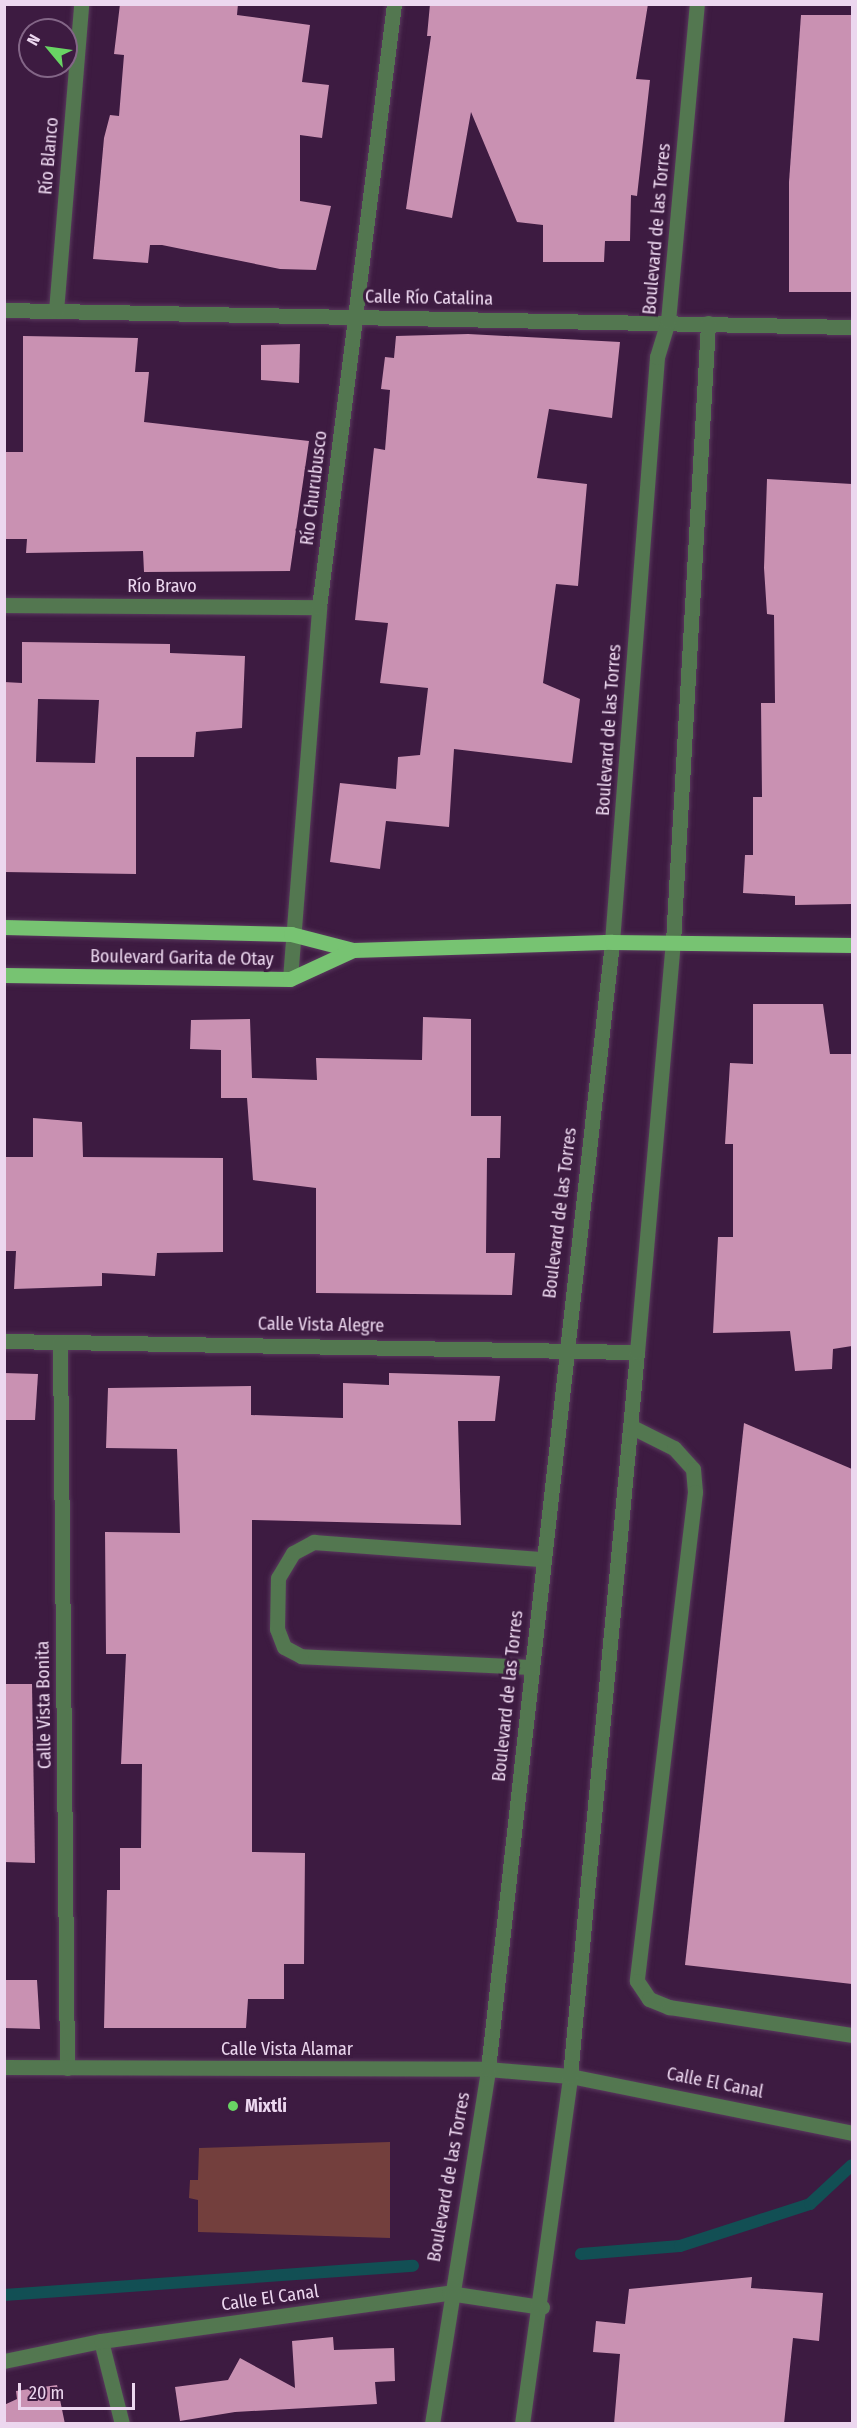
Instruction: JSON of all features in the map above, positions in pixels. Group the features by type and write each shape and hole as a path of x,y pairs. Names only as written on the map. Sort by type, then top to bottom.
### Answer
{"main road":[{"name":"Boulevard Garita de Otay","path":"4,927 291,934 353,950 612,942 852,945"},
{"name":"Boulevard Garita de Otay","path":"4,975 290,979 353,950"}],"street":[{"name":"Río Blanco","path":"56,311 81,4"},
{"name":"Río Churubusco","path":"290,979 291,934 319,607 394,4"},
{"name":"Boulevard de las Torres","path":"432,2424 449,2294 488,2069 564,1347 612,942 657,357 668,321 697,4"},
{"name":"Calle Río Catalina","path":"4,310 668,321 852,327"},
{"path":"522,2424 542,2307 570,2076 637,1352 673,942 708,323"},
{"name":"Río Bravo","path":"4,604 319,607"},
{"name":"Calle Vista Alegre","path":"4,1341 564,1347 637,1352"},
{"name":"Calle Vista Bonita","path":"60,1342 67,2068"},
{"path":"630,1426 674,1448 693,1468 695,1492 637,1981 649,1999 669,2007 852,2035"},
{"path":"531,1667 301,1656 284,1647 278,1629 278,1578 293,1553 314,1542 542,1559"},
{"name":"Calle Vista Alamar","path":"4,2067 488,2069 570,2076"},
{"name":"Calle El Canal","path":"570,2076 852,2133"},
{"name":"Calle El Canal","path":"4,2361 101,2341 449,2294 542,2307"},
{"path":"101,2341 122,2424"}],"shaded area":[{"path":"390,2142 390,2238 198,2232 198,2200 189,2198 190,2180 198,2180 199,2148"}],"building":[{"path":"120,4 238,4 237,15 310,25 302,82 329,85 322,138 300,135 300,201 331,206 316,270 280,269 162,245 150,245 148,263 93,259 104,138 110,115 119,116 124,55 114,54"},
{"path":"430,4 648,4 636,79 650,80 637,196 631,195 630,241 605,241 604,262 543,262 543,225 517,222 471,112 452,218 406,209 431,36 427,36"},
{"path":"801,15 852,15 852,292 789,292 789,182"},
{"path":"468,334 620,342 612,418 549,409 537,478 587,484 578,586 556,584 543,683 580,699 572,763 454,749 449,827 386,821 380,869 330,862 340,783 396,789 398,757 420,755 428,688 380,683 388,623 355,620 374,448 385,450 390,390 381,389 385,357 394,358 396,336"},
{"path":"23,336 138,338 135,372 149,372 144,422 309,441 290,571 144,572 143,551 26,553 27,539 4,539 4,452 23,452"},
{"path":"300,344 299,383 261,380 261,345"},
{"path":"767,479 852,484 852,904 795,905 795,896 743,893 745,855 753,855 753,797 762,797 761,703 775,703 774,615 767,614 764,568"},
{"path":"22,642 170,644 170,653 245,656 242,728 196,732 194,757 136,757 136,874 4,872 4,682 22,683","holes":["38,699 99,700 95,763 36,762"]},
{"path":"753,1004 823,1004 830,1054 852,1054 852,1346 833,1349 832,1369 795,1371 790,1331 713,1333 718,1237 733,1237 733,1144 725,1144 730,1063 753,1064"},
{"path":"423,1017 471,1019 471,1116 501,1116 500,1158 487,1158 486,1253 515,1253 512,1295 316,1293 316,1188 253,1180 247,1098 221,1098 221,1050 190,1049 191,1020 250,1019 252,1078 317,1080 316,1058 422,1060"},
{"path":"33,1118 82,1122 83,1157 223,1158 223,1252 157,1253 155,1276 102,1273 102,1286 14,1289 16,1251 4,1251 4,1157 33,1157"},
{"path":"4,1373 38,1374 35,1420 4,1420"},
{"path":"389,1373 500,1376 495,1421 458,1421 461,1525 252,1520 252,1852 305,1853 304,1964 284,1964 284,1999 248,1999 246,2028 104,2028 107,1890 120,1890 120,1848 141,1848 142,1764 121,1764 126,1654 106,1654 105,1532 180,1533 177,1449 106,1448 108,1388 251,1386 251,1415 343,1418 343,1383 389,1385"},
{"path":"744,1423 852,1469 852,1984 685,1965"},
{"path":"4,1684 32,1684 35,1863 4,1862"},
{"path":"4,1980 37,1980 40,2029 4,2028"},
{"path":"752,2277 751,2288 823,2293 819,2341 793,2338 784,2424 614,2424 620,2354 593,2352 596,2321 625,2324 629,2289"},
{"path":"333,2337 334,2350 394,2348 395,2381 375,2382 377,2404 235,2412 180,2421 175,2387 228,2380 240,2358 295,2388 292,2341"},
{"path":"57,2385 65,2424 4,2424 4,2405 17,2399 16,2391"}],"waterway":[{"path":"581,2254 680,2246 810,2204 852,2165"},
{"path":"4,2295 413,2266"}],"place":[{"name":"Mixtli","path":"233,2106"}]}
